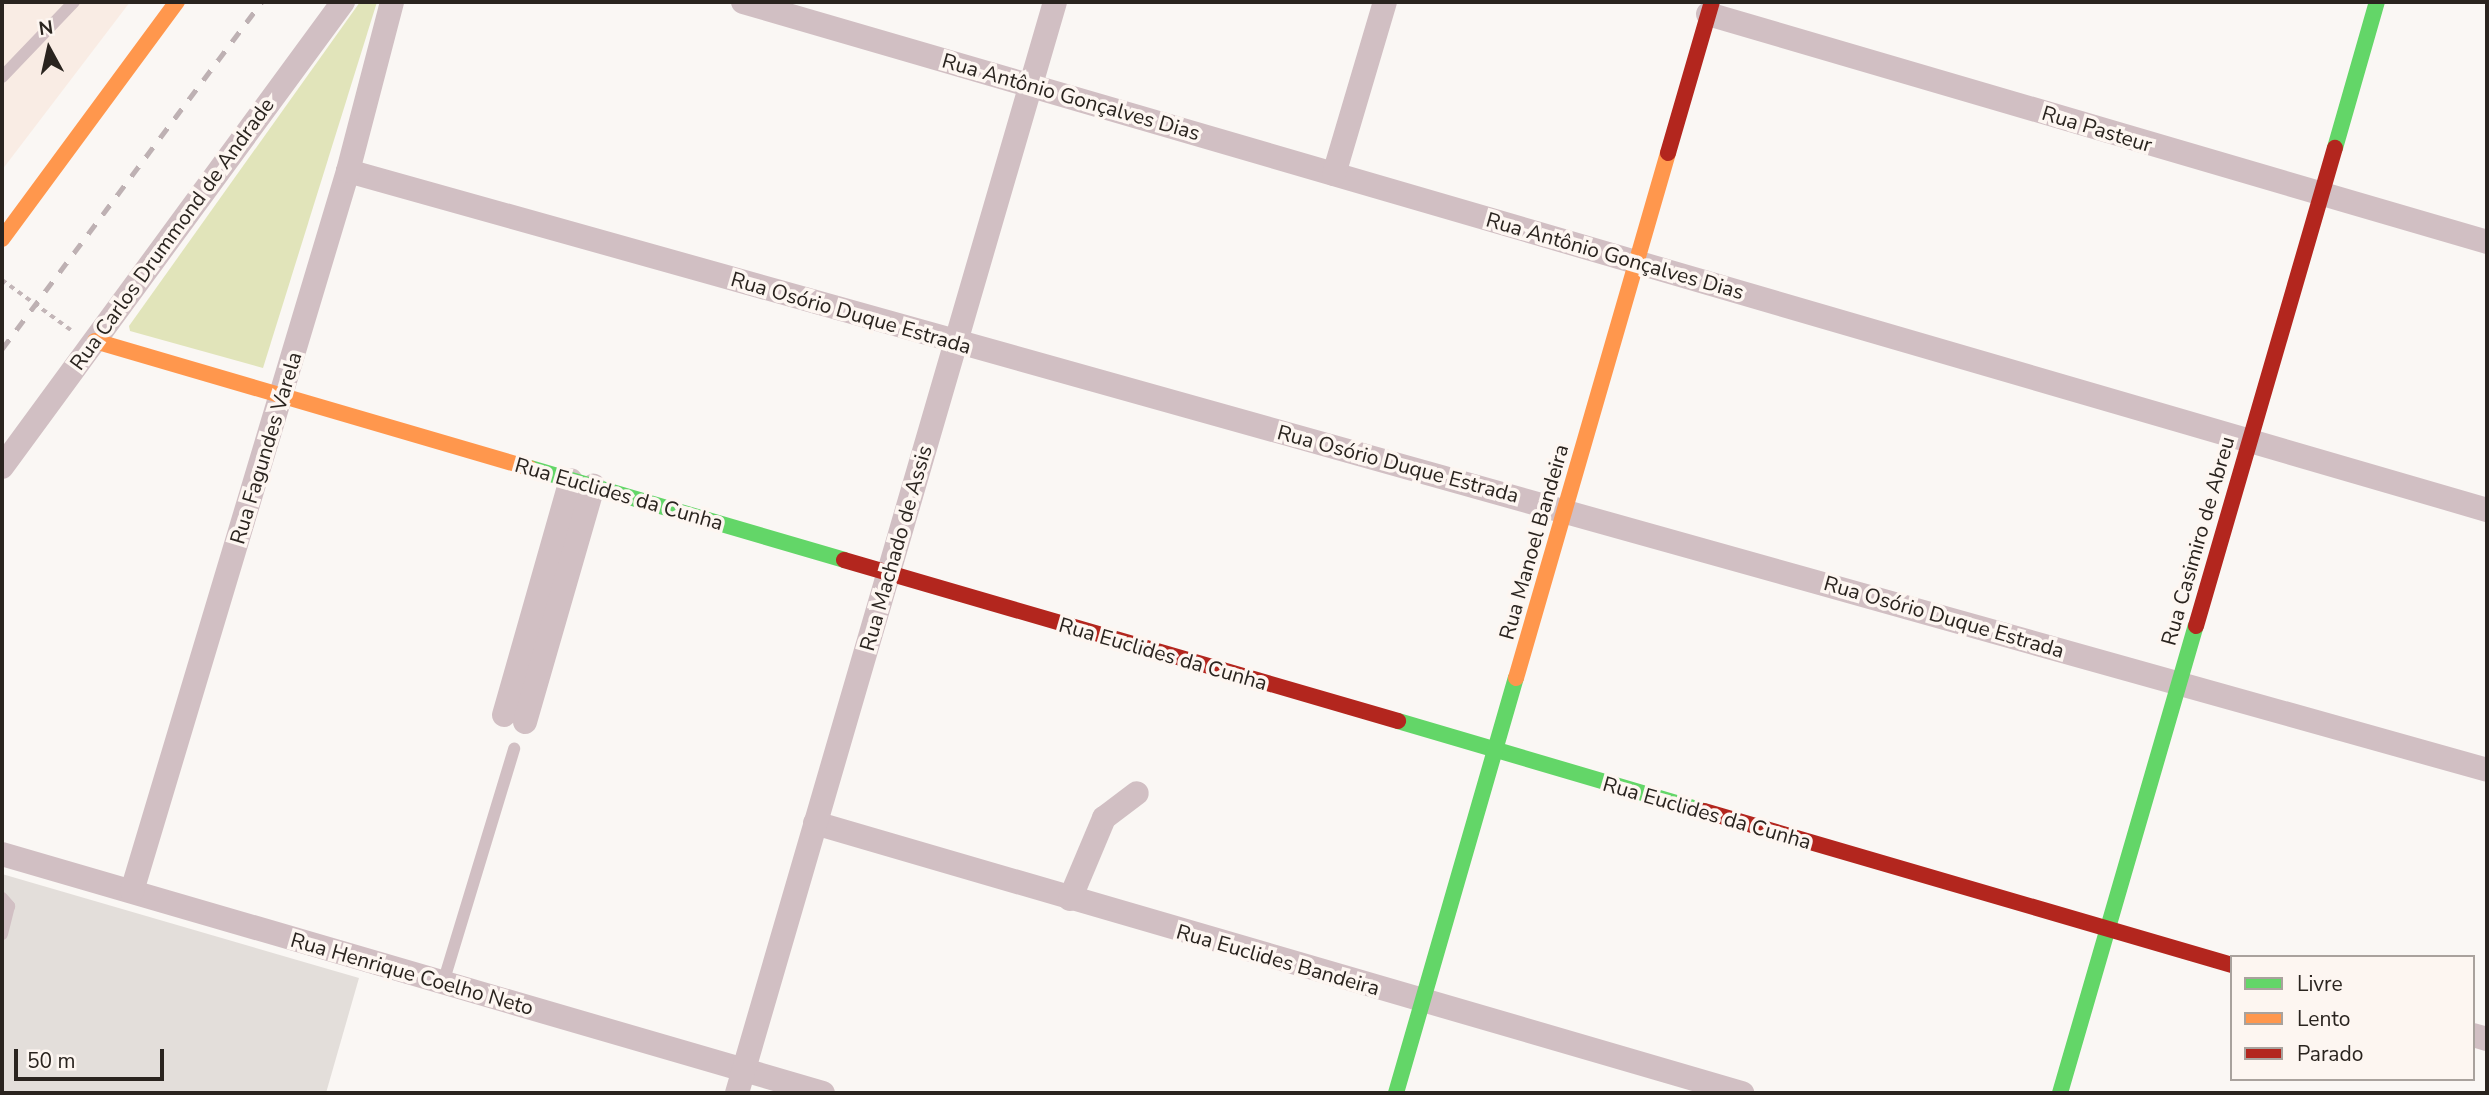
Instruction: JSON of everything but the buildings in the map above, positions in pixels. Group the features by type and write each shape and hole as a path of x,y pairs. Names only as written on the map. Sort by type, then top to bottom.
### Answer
{"street":[{"path":"2,239 177,2"},
{"name":"Rua Carlos Drummond de Andrade","path":"2,467 343,2"},
{"name":"Rua Fagundes Varela","path":"132,891 348,171 393,2"},
{"name":"Rua Antônio Gonçalves Dias","path":"743,2 796,9 1030,85 2487,510"},
{"name":"Rua Machado de Assis","path":"741,1082 1055,2"},
{"path":"1334,174 1385,2"},
{"name":"Rua Casimiro de Abreu","path":"2060,1093 2377,2"},
{"name":"Rua Pasteur","path":"1710,8 2321,196 2487,243"},
{"name":"Rua Manoel Bandeira","path":"1396,1093 1497,752 1564,509 1710,8"},
{"name":"Rua Osório Duque Estrada","path":"348,171 956,343 1564,509 2487,770"},
{"name":"Rua Euclides da Cunha","path":"93,343 282,395 2230,964"},
{"path":"515,719 582,483"},
{"path":"1069,899 1104,818 1137,793"},
{"name":"Rua Euclides Bandeira","path":"815,823 1423,1003 1742,1093"},
{"name":"Rua Henrique Coelho Neto","path":"2,854 443,983 741,1082 823,1093"}],"lane":[{"path":"2,77 74,2"},
{"path":"443,983 514,749"},
{"path":"2,898 9,906 2,934"}],"path":[{"path":"2,280 93,343"}],"shaded area":[{"path":"2,2 130,2 2,170"}],"green space":[{"path":"360,2 377,2 263,368 130,331 129,326"}],"railway":[{"path":"2,349 262,2"}],"traffic: fast":[{"path":"2335,148 2377,2"},
{"path":"530,468 844,560"},
{"path":"2060,1093 2196,626"},
{"path":"1396,1093 1516,678"},
{"path":"1398,721 1704,811"}],"traffic: slow":[{"path":"2,239 177,2"},
{"path":"1516,678 1668,153"},
{"path":"95,341 530,468"}],"traffic: jam":[{"path":"1668,153 1712,2"},
{"path":"2196,626 2335,148"},
{"path":"844,560 1398,721"},
{"path":"1704,811 2230,964"}]}
